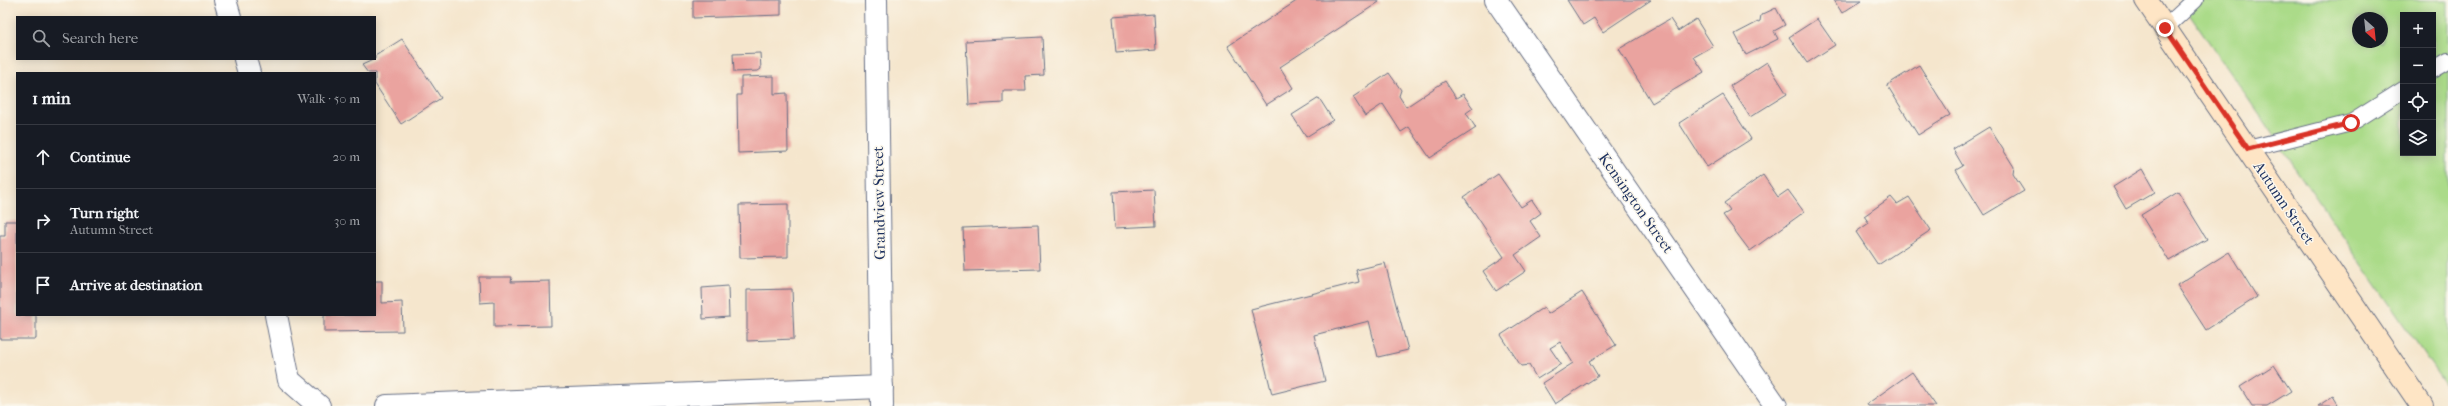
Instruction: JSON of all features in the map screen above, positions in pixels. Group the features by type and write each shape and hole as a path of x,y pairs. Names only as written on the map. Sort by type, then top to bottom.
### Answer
{"street":[{"path":"225,0 230,16"},
{"name":"Grandview Street","path":"876,0 882,397"},
{"name":"Kensington Street","path":"1496,0 1776,406"},
{"name":"Autumn Street","path":"2146,0 2422,406"},
{"path":"245,60 249,72"},
{"path":"276,316 289,380 319,406"},
{"path":"387,406 882,397"}],"lane":[{"path":"2165,28 2196,0"},
{"path":"2436,68 2448,61"},
{"path":"2248,149 2351,123 2400,92"}],"green space":[{"path":"2180,0 2448,0 2448,389"}],"building":[{"path":"693,0 781,0 781,15 693,18"},
{"path":"1298,0 1378,0 1379,2 1280,67 1293,88 1266,105 1228,46"},
{"path":"1567,0 1651,0 1603,32 1594,18 1583,25"},
{"path":"1834,0 1862,0 1842,13"},
{"path":"1776,8 1785,25 1774,31 1778,39 1746,55 1735,34 1760,21 1761,15"},
{"path":"1154,14 1156,50 1116,53 1113,17"},
{"path":"1670,19 1678,31 1696,19 1713,46 1694,57 1704,72 1652,103 1619,49"},
{"path":"1817,19 1835,45 1807,63 1789,37"},
{"path":"1042,37 1044,75 1025,76 1026,91 1003,91 1003,103 969,105 966,41"},
{"path":"402,39 441,98 401,124 376,86 376,72 367,72 362,65 376,60 376,55"},
{"path":"760,53 761,69 758,71 734,72 733,54"},
{"path":"1767,62 1787,94 1750,117 1730,86"},
{"path":"1919,65 1950,115 1918,135 1887,85"},
{"path":"1389,73 1401,90 1399,96 1406,107 1445,81 1456,98 1463,94 1473,108 1466,113 1476,128 1430,158 1409,127 1401,132 1383,104 1365,116 1353,97"},
{"path":"774,76 774,94 787,93 788,151 738,153 737,95 741,95 741,77"},
{"path":"1723,95 1751,139 1707,167 1679,123"},
{"path":"1319,98 1333,120 1306,137 1292,115"},
{"path":"1989,127 2014,167 2013,174 2024,191 1984,215 1956,170 1963,166 1953,149"},
{"path":"2142,169 2155,192 2126,209 2113,187"},
{"path":"1498,174 1521,207 1532,200 1541,213 1530,221 1541,237 1515,255 1526,271 1496,291 1483,271 1504,257 1464,197"},
{"path":"1763,175 1778,197 1788,190 1804,212 1750,251 1723,215 1730,211 1724,203"},
{"path":"1154,190 1156,226 1115,228 1113,192"},
{"path":"2178,192 2207,239 2169,261 2141,215"},
{"path":"1891,197 1897,204 1909,197 1931,230 1878,265 1856,232 1869,223 1864,216"},
{"path":"788,204 788,257 740,258 739,205"},
{"path":"5,221 16,221 16,316 36,316 36,339 0,339 0,236 5,236"},
{"path":"1038,225 1040,269 965,271 963,228"},
{"path":"2229,252 2257,297 2206,330 2177,285"},
{"path":"1385,263 1408,350 1378,357 1369,321 1314,335 1325,381 1272,394 1251,309 1359,282 1356,270"},
{"path":"479,277 512,277 511,282 550,281 551,326 494,327 494,302 480,303"},
{"path":"376,281 382,281 382,303 402,302 403,331 324,332 324,316 376,316"},
{"path":"728,286 729,317 703,319 702,288"},
{"path":"792,289 794,339 747,341 747,290"},
{"path":"1582,292 1616,345 1589,361 1598,376 1555,404 1542,383 1573,363 1560,342 1550,348 1561,364 1537,379 1529,365 1521,366 1501,335 1544,307 1548,314"},
{"path":"2274,365 2291,391 2267,406 2252,406 2240,387"},
{"path":"1912,372 1936,406 1868,406 1867,404"},
{"path":"2333,396 2339,406 2318,406"}],"route":[{"path":"2165,28 2248,149 2351,123"}]}
